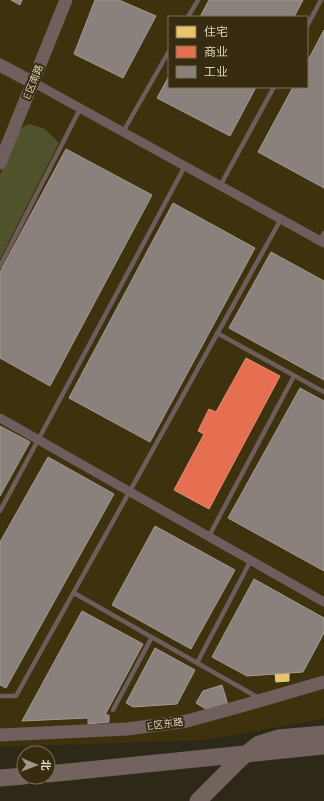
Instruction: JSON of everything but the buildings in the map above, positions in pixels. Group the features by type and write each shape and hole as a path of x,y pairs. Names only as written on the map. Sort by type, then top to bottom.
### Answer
{"highway":[{"path":"198,801 240,759 259,744 278,738 324,734"},
{"path":"56,773 324,746"},
{"path":"0,778 16,777"}],"street":[{"path":"0,142 29,80 35,57 58,0"},
{"name":"E区南路","path":"0,163 32,85 29,80 66,0"},
{"path":"0,64 220,186 281,219 323,239"},
{"path":"0,418 324,602"},
{"name":"E区东路","path":"0,735 127,729 187,721 324,682"}],"lane":[{"path":"189,16 198,0"},
{"path":"308,24 321,0"},
{"path":"123,132 168,53"},
{"path":"220,186 273,88"},
{"path":"0,266 80,109"},
{"path":"0,511 185,166"},
{"path":"0,696 16,696 281,219"},
{"path":"217,334 324,392"},
{"path":"209,536 294,376"},
{"path":"197,663 251,560"},
{"path":"74,593 263,700"},
{"path":"113,710 152,637"}],"shaded area":[{"path":"0,0 324,0 324,719 204,740 16,745 16,746 0,747"}],"green space":[{"path":"29,124 45,129 59,143 0,259 0,175 19,129"}]}
